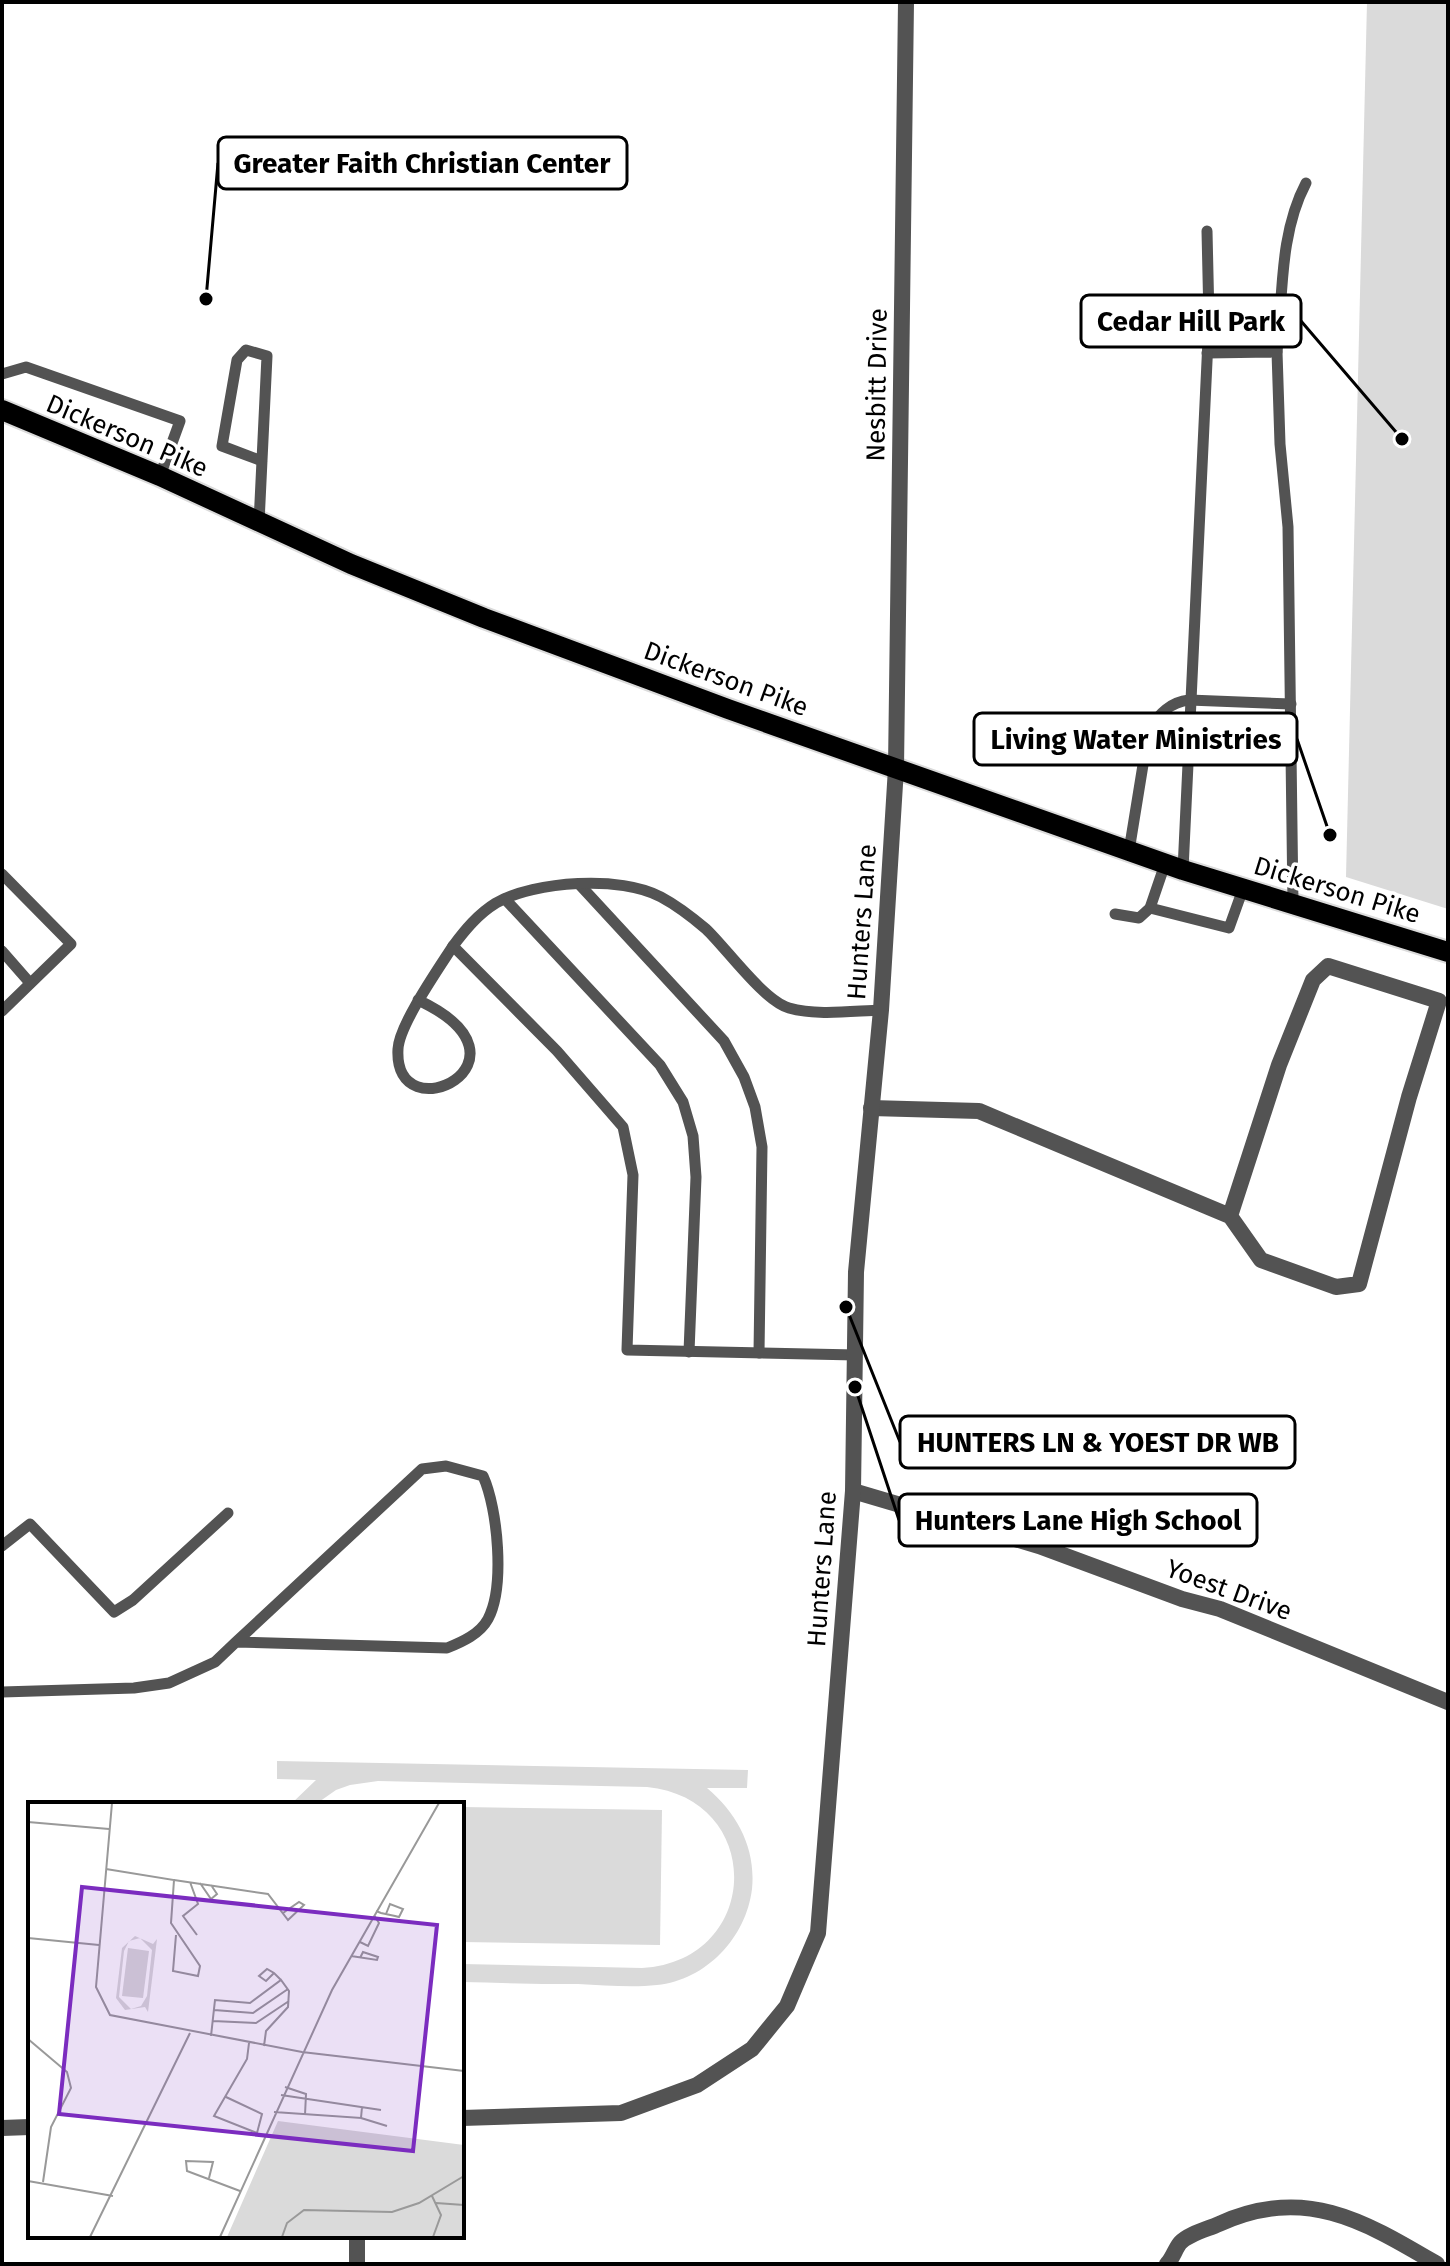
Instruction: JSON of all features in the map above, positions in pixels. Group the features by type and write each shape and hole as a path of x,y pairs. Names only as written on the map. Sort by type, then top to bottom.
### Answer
{"main road":[{"name":"Dickerson Pike","path":"2,410 160,476 351,564 484,618 1174,867 1448,952"}],"street":[{"name":"Nesbitt Drive","path":"896,768 906,2"},
{"name":"Hunters Lane","path":"464,2118 621,2113 697,2085 752,2049 787,2006 818,1933 853,1491 856,1272 881,1010 896,768"},
{"path":"871,1108 979,1111 1230,1216 1261,1260 1336,1287 1359,1284 1409,1097 1439,1001 1328,966 1313,980 1279,1065 1230,1216"},
{"name":"Yoest Drive","path":"853,1491 1039,1546 1182,1599 1220,1609 1448,1702"},
{"path":"2,2128 28,2127"},
{"path":"1167,2264 1181,2241 1232,2218 1278,2208 1312,2208 1370,2225 1437,2264"},
{"path":"357,2238 357,2264"}],"lane":[{"path":"1293,904 1288,527 1280,444 1277,352 1288,232 1306,183"},
{"path":"1115,914 1139,918 1150,908 1174,867 1189,700 1207,353 1207,231"},
{"path":"259,523 262,461 267,356 246,350 237,360 222,446 262,461"},
{"path":"1207,353 1277,352"},
{"path":"2,374 26,367 180,421 160,476"},
{"path":"1129,851 1149,728 1161,713 1178,701 1189,700 1291,704"},
{"path":"2,874 71,944 2,1011"},
{"path":"579,884 724,1041 744,1077 755,1107 762,1147 759,1353"},
{"path":"418,1000 444,1012 460,1027 469,1042 468,1065 458,1078 444,1088 417,1087 406,1080 400,1068 397,1046 418,1000 453,946 472,922 496,903 520,893 579,884 622,885 659,896 704,927 761,988 788,1008 881,1010"},
{"path":"1150,908 1229,928 1243,889"},
{"path":"505,899 660,1065 683,1102 693,1136 696,1177 689,1352"},
{"path":"453,946 557,1051 623,1127 633,1175 627,1350 856,1355"},
{"path":"2,951 30,983"},
{"path":"2,1692 134,1688 169,1683 215,1662 236,1642 422,1469 446,1466 483,1476 492,1496 497,1530 495,1595 487,1621 469,1638 447,1648 236,1642"},
{"path":"2,1546 30,1524 114,1612 133,1600 228,1513"}],"shaded area":[{"path":"1367,2 1448,2 1448,909 1346,877"},
{"path":"277,1761 748,1770 747,1788 707,1788 728,1809 748,1846 752,1889 748,1907 742,1924 721,1954 692,1975 675,1981 637,1986 464,1982 464,1964 642,1968 682,1959 710,1938 728,1911 734,1879 729,1848 713,1819 686,1798 647,1787 378,1781 350,1785 319,1802 293,1802 316,1780 277,1779"},
{"path":"464,1807 662,1810 660,1945 464,1942"}],"place":[{"name":"Greater Faith Christian Center","path":"206,299"},
{"name":"Cedar Hill Park","path":"1402,439"},
{"name":"Living Water Ministries","path":"1330,835"},
{"name":"HUNTERS LN & YOEST DR WB","path":"846,1307"},
{"name":"Hunters Lane High School","path":"855,1387"}]}
